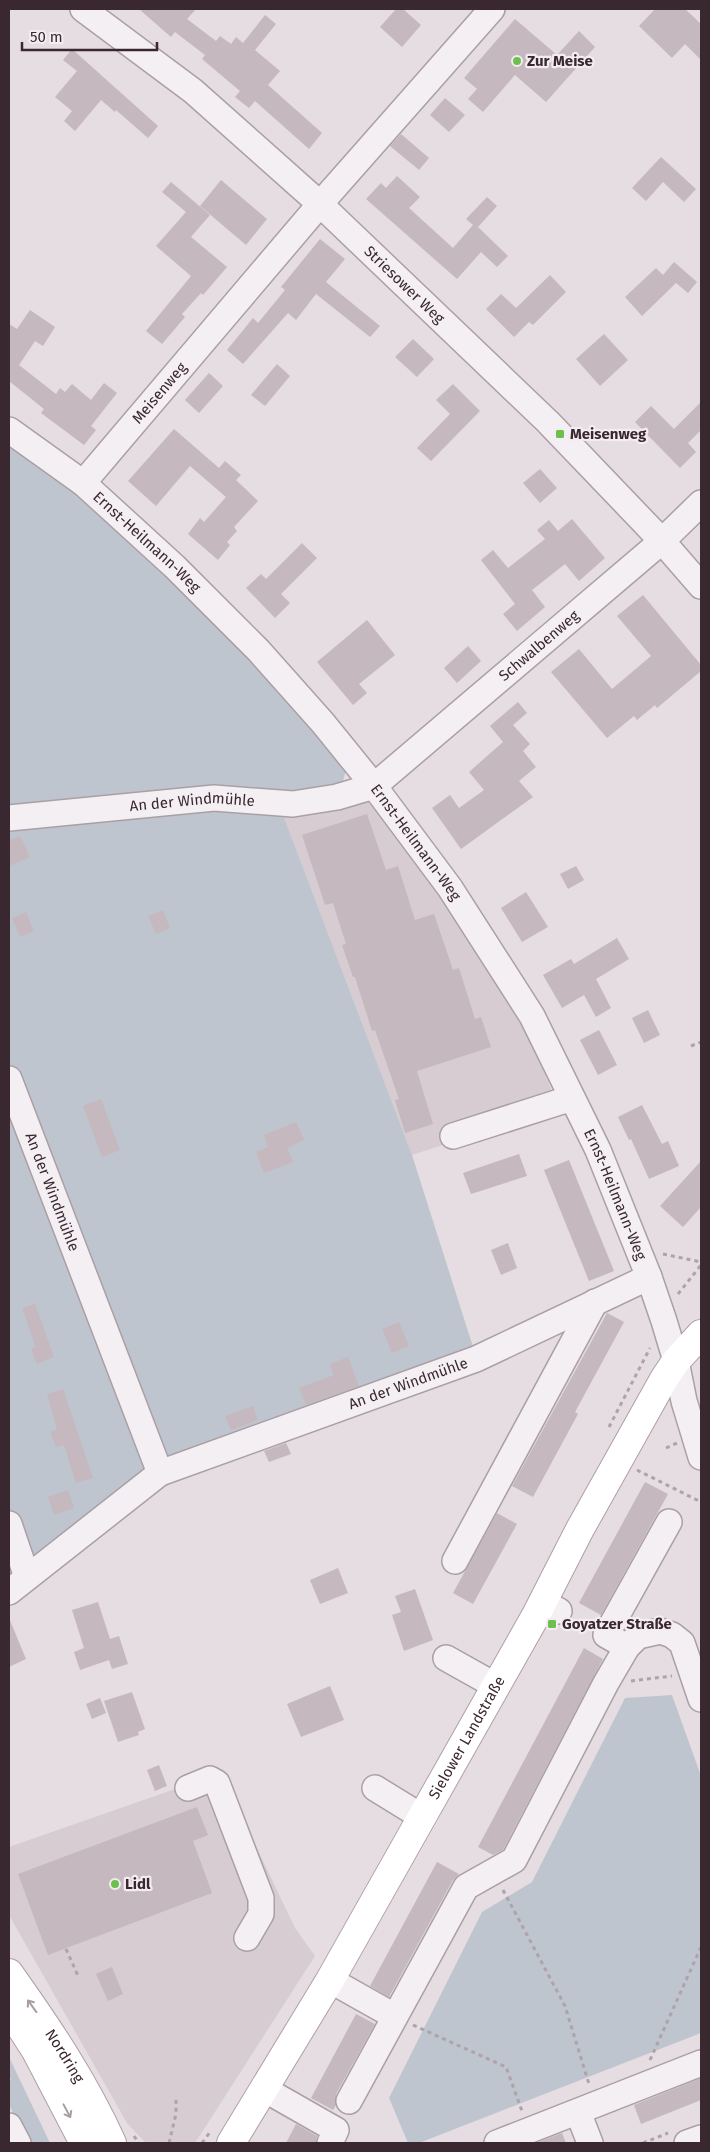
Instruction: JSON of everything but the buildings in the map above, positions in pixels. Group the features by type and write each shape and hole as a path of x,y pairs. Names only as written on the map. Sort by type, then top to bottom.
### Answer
{"main road":[{"name":"Sielower Landstraße","path":"231,2143 330,1980 496,1686 551,1607 580,1528 664,1379 676,1361 701,1334"},
{"name":"Nordring","path":"9,1973 56,2040 107,2133 119,2143"},
{"name":"Nordring","path":"9,2009 36,2051 84,2143"}],"street":[{"name":"Striesower Weg","path":"83,9 193,92 320,204 516,390 662,541 701,586"},
{"name":"Meisenweg","path":"83,484 320,204 492,9"},
{"name":"Ernst-Heilmann-Weg","path":"9,430 83,484 174,566 259,651 323,723 374,786 450,888 532,1016 598,1150 649,1277 676,1361"},
{"name":"Schwalbenweg","path":"374,786 662,541 701,503"},
{"name":"An der Windmühle","path":"9,818 214,798 293,804 337,797 374,786"},
{"name":"An der Windmühle","path":"9,1079 160,1473"},
{"path":"453,1136 572,1098"},
{"name":"An der Windmühle","path":"9,1524 18,1584 160,1473 476,1359 649,1277"},
{"path":"455,1561 595,1302"},
{"path":"676,1361 684,1401 701,1457"},
{"path":"627,1647 606,1636 668,1522"},
{"path":"349,2101 466,1887 514,1860 606,1683 627,1647 638,1636 660,1631 672,1635 682,1643 701,1700"},
{"path":"446,1658 496,1686"},
{"path":"188,1788 210,1779 218,1784 261,1898 261,1914 247,1938"},
{"path":"381,1787 422,1817"},
{"path":"330,1980 394,2016"},
{"path":"497,2143 701,2063"},
{"path":"264,2089 336,2130 330,2143"},
{"path":"586,2108 590,2143"},
{"path":"9,2126 18,2143"},
{"path":"687,2143 701,2138"}],"path":[{"path":"691,1046 701,1042"},
{"path":"673,1299 701,1265"},
{"path":"637,1470 701,1502"},
{"path":"606,1683 692,1674"},
{"path":"493,1872 565,2006 586,2108"},
{"path":"638,2088 701,1946"},
{"path":"66,1948 79,1978"},
{"path":"394,2016 506,2067 529,2131"},
{"path":"169,2143 176,2114 176,2100"}],"shaded area":[{"path":"9,443 76,490 251,655 348,764 342,784 294,793 246,787 175,789 9,808"},
{"path":"370,800 438,892 522,1021 559,1107 412,1155 282,812"},
{"path":"241,808 282,812 412,1155 474,1350 153,1468 9,1585 9,826"},
{"path":"672,1695 701,1776 701,2033 419,2143 408,2143 389,2098 482,1912 532,1882 625,1698"},
{"path":"221,1773 295,1928 315,1956 195,2143 146,2143 127,2123 9,1915 9,1847"},
{"path":"9,2057 50,2143 29,2143 9,2105 9,2081 11,2080 9,2075"}],"place":[{"name":"Zur Meise","path":"517,61"},
{"name":"Meisenweg","path":"560,434"},
{"name":"Goyatzer Straße","path":"552,1624"},
{"name":"Lidl","path":"115,1884"}]}
